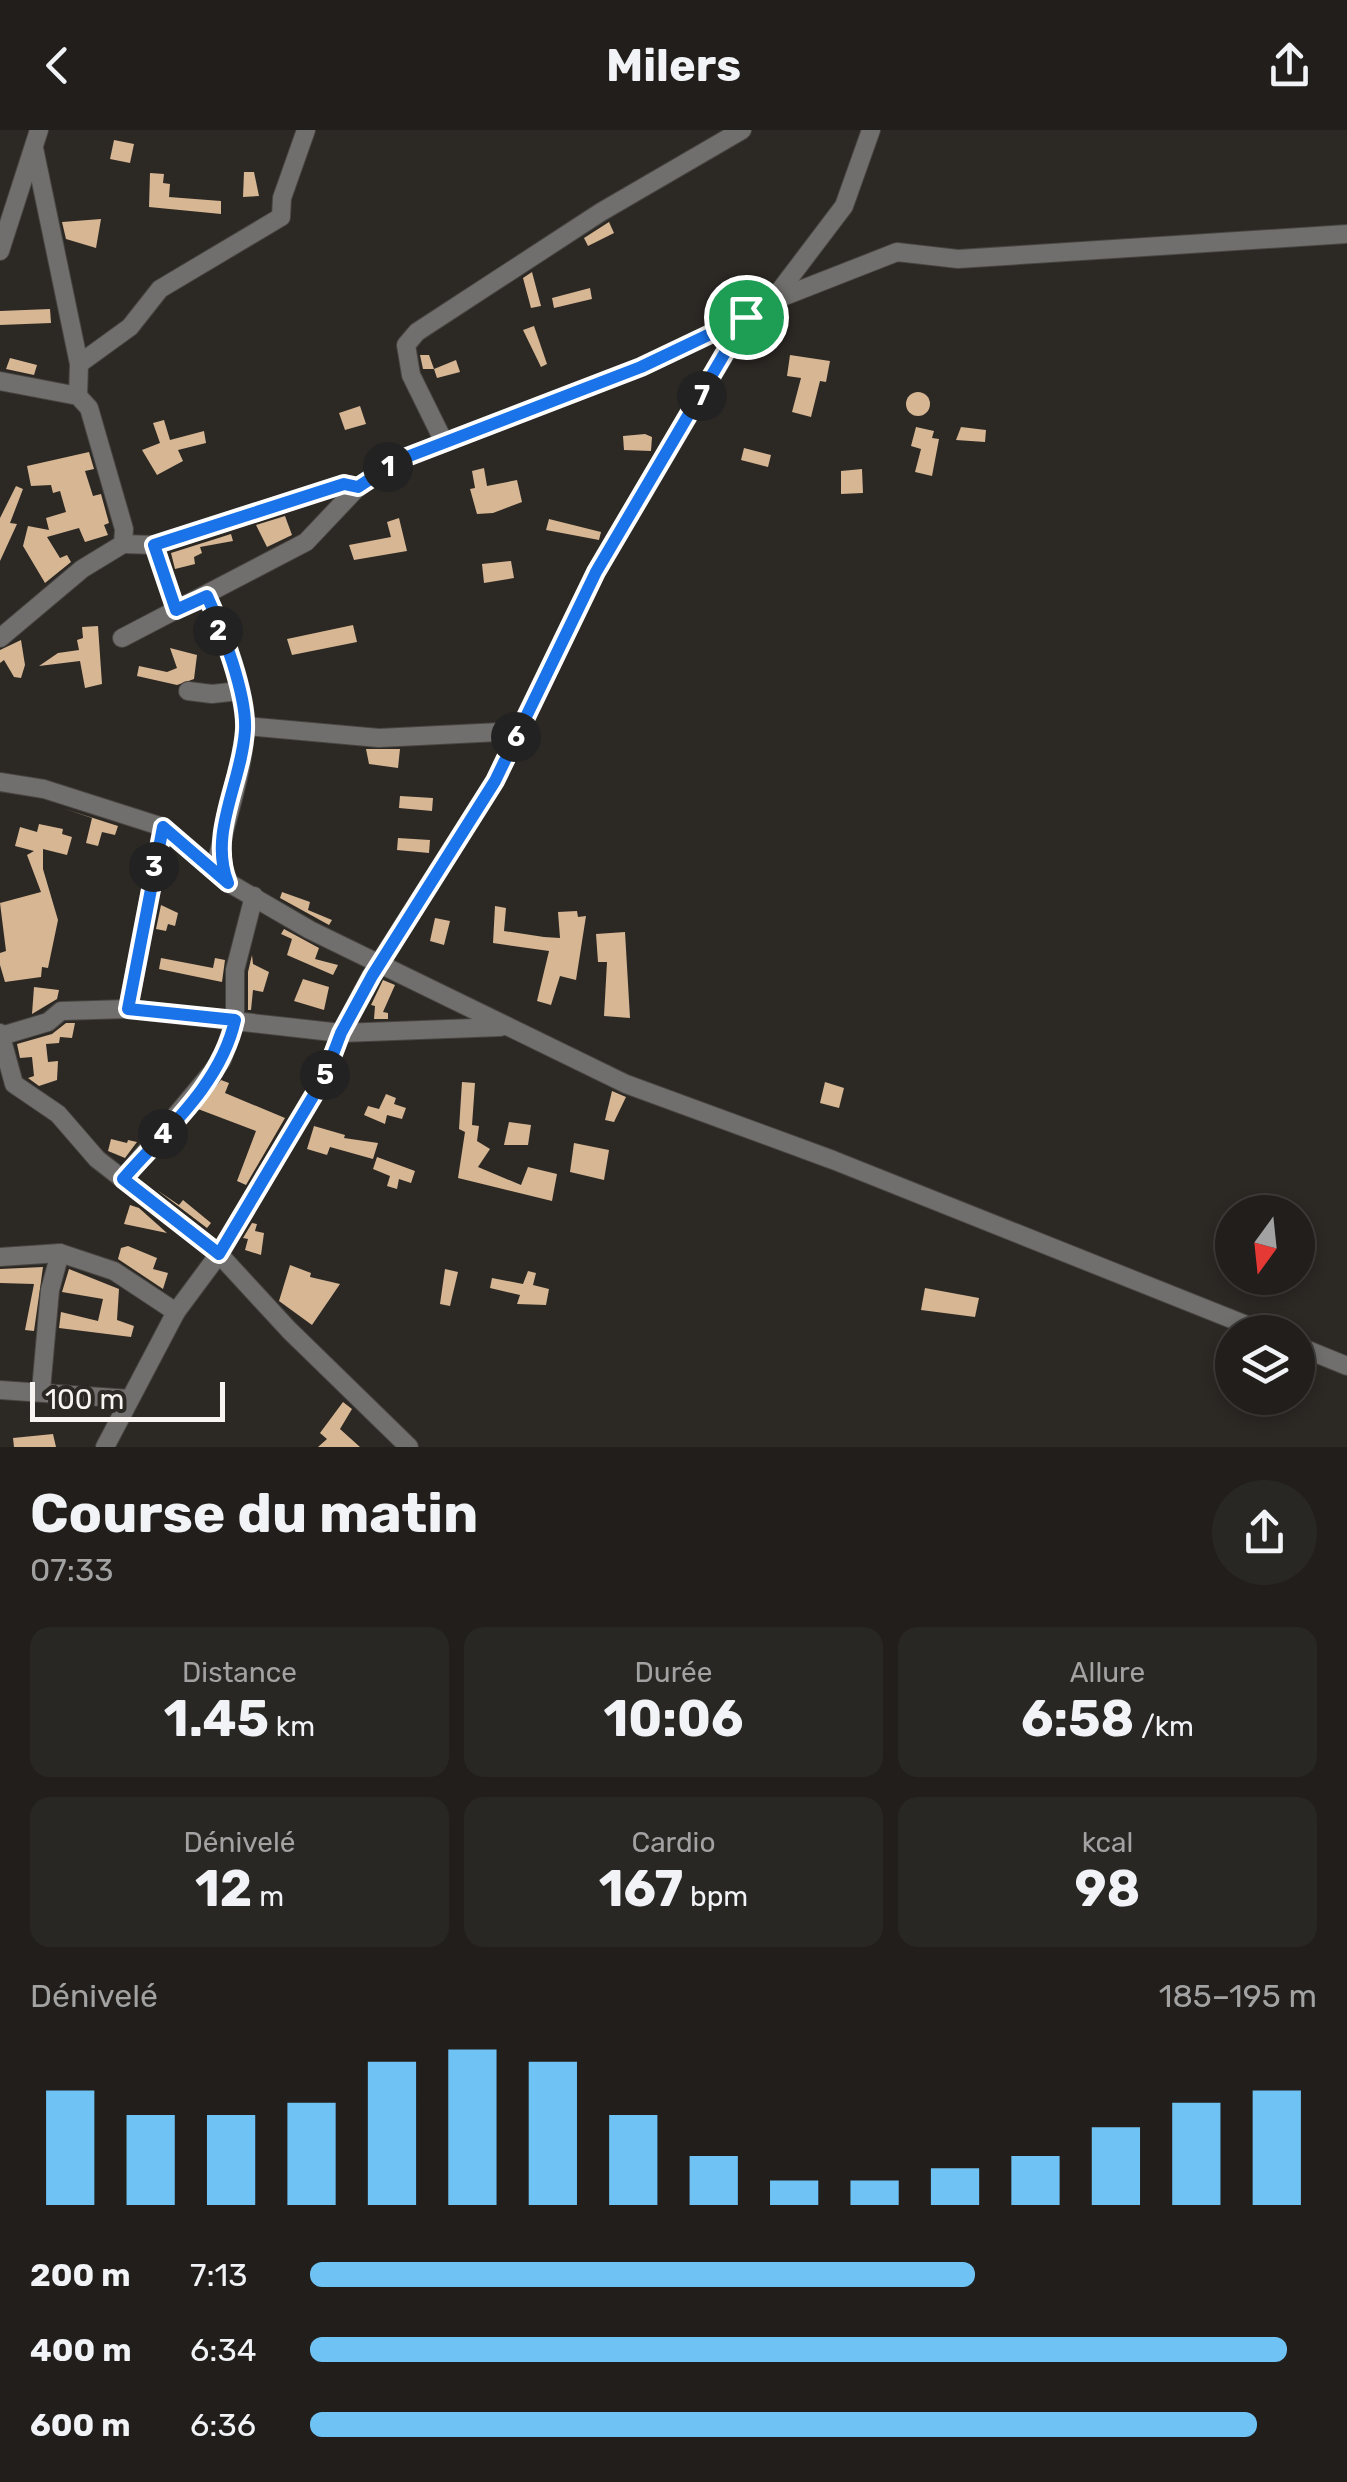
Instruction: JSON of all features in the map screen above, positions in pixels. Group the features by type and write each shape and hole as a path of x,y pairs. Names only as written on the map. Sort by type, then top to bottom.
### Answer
{"street":[{"path":"80,364 130,327 160,288 275,224 306,130"},
{"path":"444,442 410,375 406,345 417,332 600,212 742,130"},
{"path":"772,300 844,206 871,130"},
{"path":"37,139 80,364 78,396"},
{"path":"0,251 37,139"},
{"path":"122,638 306,542 358,487 399,460 641,367 746,317 772,300 897,252 958,259 1347,234"},
{"path":"106,1447 176,1312 219,1254 324,1078 341,1033 381,963 495,781 596,572 746,317"},
{"path":"0,381 78,396 89,408 124,530 122,544"},
{"path":"0,638 82,570 122,544 154,545 344,484 358,487"},
{"path":"154,545 176,610"},
{"path":"207,596 219,634 234,661 246,726 218,857 228,883"},
{"path":"188,690 212,694 238,690"},
{"path":"246,726 379,738 519,731"},
{"path":"0,782 44,789 163,827 228,883 310,930 626,1084 834,1160 1222,1315"},
{"path":"128,1009 163,827"},
{"path":"123,1179 210,1080 230,1042 235,1020 235,970 254,896"},
{"path":"409,1447 289,1330 219,1254 97,1159 58,1114 14,1084 0,1034 48,1022 61,1011 128,1009 341,1033 502,1026"},
{"path":"0,1257 60,1254 114,1271 176,1312"},
{"path":"42,1390 50,1290 60,1254"},
{"path":"1315,1353 1347,1366"},
{"path":"0,1390 130,1399"}],"building":[{"path":"114,140 134,144 130,163 110,159"},
{"path":"244,172 254,172 259,196 243,197"},
{"path":"150,173 164,174 163,183 170,184 169,197 221,201 221,214 149,207"},
{"path":"101,219 96,248 66,239 62,222"},
{"path":"609,222 614,233 588,246 584,238"},
{"path":"532,272 541,306 531,308 523,278"},
{"path":"590,288 592,299 554,308 552,298"},
{"path":"50,309 51,323 0,325 0,311"},
{"path":"534,326 547,364 541,367 523,330"},
{"path":"420,355 429,355 434,369 423,369"},
{"path":"790,355 830,361 826,382 820,381 811,417 792,412 801,378 787,376"},
{"path":"10,358 37,365 34,375 6,369"},
{"path":"456,360 460,372 437,378 434,369"},
{"path":"918,392 930,404 918,416 906,404"},
{"path":"360,406 366,424 345,430 339,413"},
{"path":"164,420 170,440 204,431 206,443 178,450 183,461 157,475 142,450 160,443 153,423"},
{"path":"916,427 934,431 932,438 939,439 932,476 915,472 921,449 911,446"},
{"path":"961,427 986,430 985,442 956,440"},
{"path":"623,436 652,437 651,451 624,450"},
{"path":"744,448 771,455 768,467 741,460"},
{"path":"89,452 94,469 85,471 93,496 101,494 109,523 104,525 108,535 85,542 79,528 47,537 60,558 67,555 71,562 45,583 23,546 28,526 49,530 46,518 66,512 60,491 53,493 51,485 31,486 27,466"},
{"path":"484,468 487,486 517,480 522,502 493,513 477,514 470,489 475,488 472,471"},
{"path":"862,469 863,493 841,494 841,471"},
{"path":"16,486 23,489 10,523 17,524 0,561 0,518"},
{"path":"285,516 292,535 267,547 256,525"},
{"path":"399,518 407,551 354,560 349,545 391,537 387,522"},
{"path":"549,519 601,532 599,540 546,530"},
{"path":"231,534 233,541 200,547 202,553 194,557 195,564 175,569 171,553"},
{"path":"511,561 514,578 484,583 482,564"},
{"path":"353,625 357,642 292,655 287,639"},
{"path":"98,626 102,684 85,688 80,661 39,666 58,653 79,650 77,640 83,638 82,627"},
{"path":"21,640 25,665 21,678 14,677 4,660 0,663 0,650"},
{"path":"170,648 197,655 194,679 177,685 137,676 139,666 167,672 177,668"},
{"path":"366,749 400,749 398,768 369,764"},
{"path":"400,796 433,798 432,811 399,808"},
{"path":"62,808 118,826 115,835 102,832 98,846 86,843 92,818"},
{"path":"39,824 63,829 62,834 72,837 67,855 43,849 43,869 58,920 48,968 42,967 41,977 5,982 0,965 0,953 6,951 0,903 41,892 27,855 34,851 15,846 20,827 37,832"},
{"path":"398,838 430,840 429,853 397,850"},
{"path":"282,892 310,902 308,910 332,920 329,925 280,898"},
{"path":"161,905 178,913 175,926 168,924 166,931 156,929"},
{"path":"495,906 506,908 504,931 544,937 560,938 558,912 577,911 578,917 586,916 576,980 560,976 551,1005 537,1001 549,951 493,943"},
{"path":"435,918 450,921 444,945 430,941"},
{"path":"284,929 319,948 315,959 338,965 333,975 287,955 292,939 281,934"},
{"path":"625,932 630,1018 604,1016 607,962 598,962 596,934"},
{"path":"252,955 253,964 269,972 263,992 253,990 248,1010 248,972"},
{"path":"161,958 213,968 215,958 225,960 222,982 159,969"},
{"path":"303,979 329,987 324,1010 294,1001"},
{"path":"383,980 395,985 383,1012 388,1013 388,1019 374,1019 375,1006 371,1005"},
{"path":"34,987 59,990 57,999 32,1014"},
{"path":"66,1023 75,1023 72,1038 60,1037 59,1043 46,1044 48,1062 58,1061 57,1080 39,1086 28,1078 34,1076 32,1057 20,1058 17,1044 52,1034"},
{"path":"221,1080 229,1083 225,1093 285,1118 246,1185 237,1181 256,1131 198,1109"},
{"path":"462,1082 475,1083 472,1125 479,1126 477,1141 490,1149 478,1167 521,1185 528,1167 557,1174 552,1201 458,1178 465,1132 459,1129"},
{"path":"825,1082 844,1088 839,1108 820,1103"},
{"path":"612,1091 626,1097 614,1122 605,1120"},
{"path":"386,1094 396,1098 394,1104 406,1108 402,1119 387,1115 385,1124 364,1115 368,1106 379,1109"},
{"path":"509,1122 531,1125 528,1145 504,1145"},
{"path":"314,1126 345,1135 344,1138 378,1143 373,1159 330,1147 327,1155 307,1149"},
{"path":"111,1139 137,1142 125,1158 108,1151"},
{"path":"574,1143 609,1150 604,1180 570,1172"},
{"path":"377,1157 415,1171 411,1183 399,1179 397,1189 387,1186 390,1176 373,1169"},
{"path":"157,1190 179,1205 183,1200 211,1223 207,1228"},
{"path":"130,1205 139,1208 167,1233 124,1224"},
{"path":"252,1223 257,1224 255,1231 264,1233 261,1255 245,1250 248,1239 243,1238"},
{"path":"128,1246 157,1258 153,1269 168,1273 163,1289 118,1259 121,1248"},
{"path":"290,1265 311,1273 310,1277 340,1284 312,1325 279,1301"},
{"path":"43,1267 34,1331 25,1330 34,1284 0,1283 0,1269"},
{"path":"69,1269 119,1289 117,1320 134,1326 131,1337 59,1328 61,1312 98,1321 103,1299 62,1292"},
{"path":"445,1269 458,1272 450,1306 440,1304"},
{"path":"528,1271 536,1273 533,1285 549,1289 546,1305 517,1304 520,1295 490,1288 492,1278 523,1284"},
{"path":"925,1288 979,1298 975,1317 921,1310"},
{"path":"343,1402 352,1409 340,1429 360,1447 318,1447 327,1439 320,1433"},
{"path":"53,1434 56,1447 14,1447 13,1438"}],"route":[{"path":"746,317 596,572 495,781 358,998 324,1078 219,1254 123,1179 210,1080 230,1042 235,1020 128,1009 143,914 163,827 228,883 218,857 246,726 234,661 219,634 207,596 176,610 154,545 344,484 358,487 399,460 641,367 746,317"}]}
